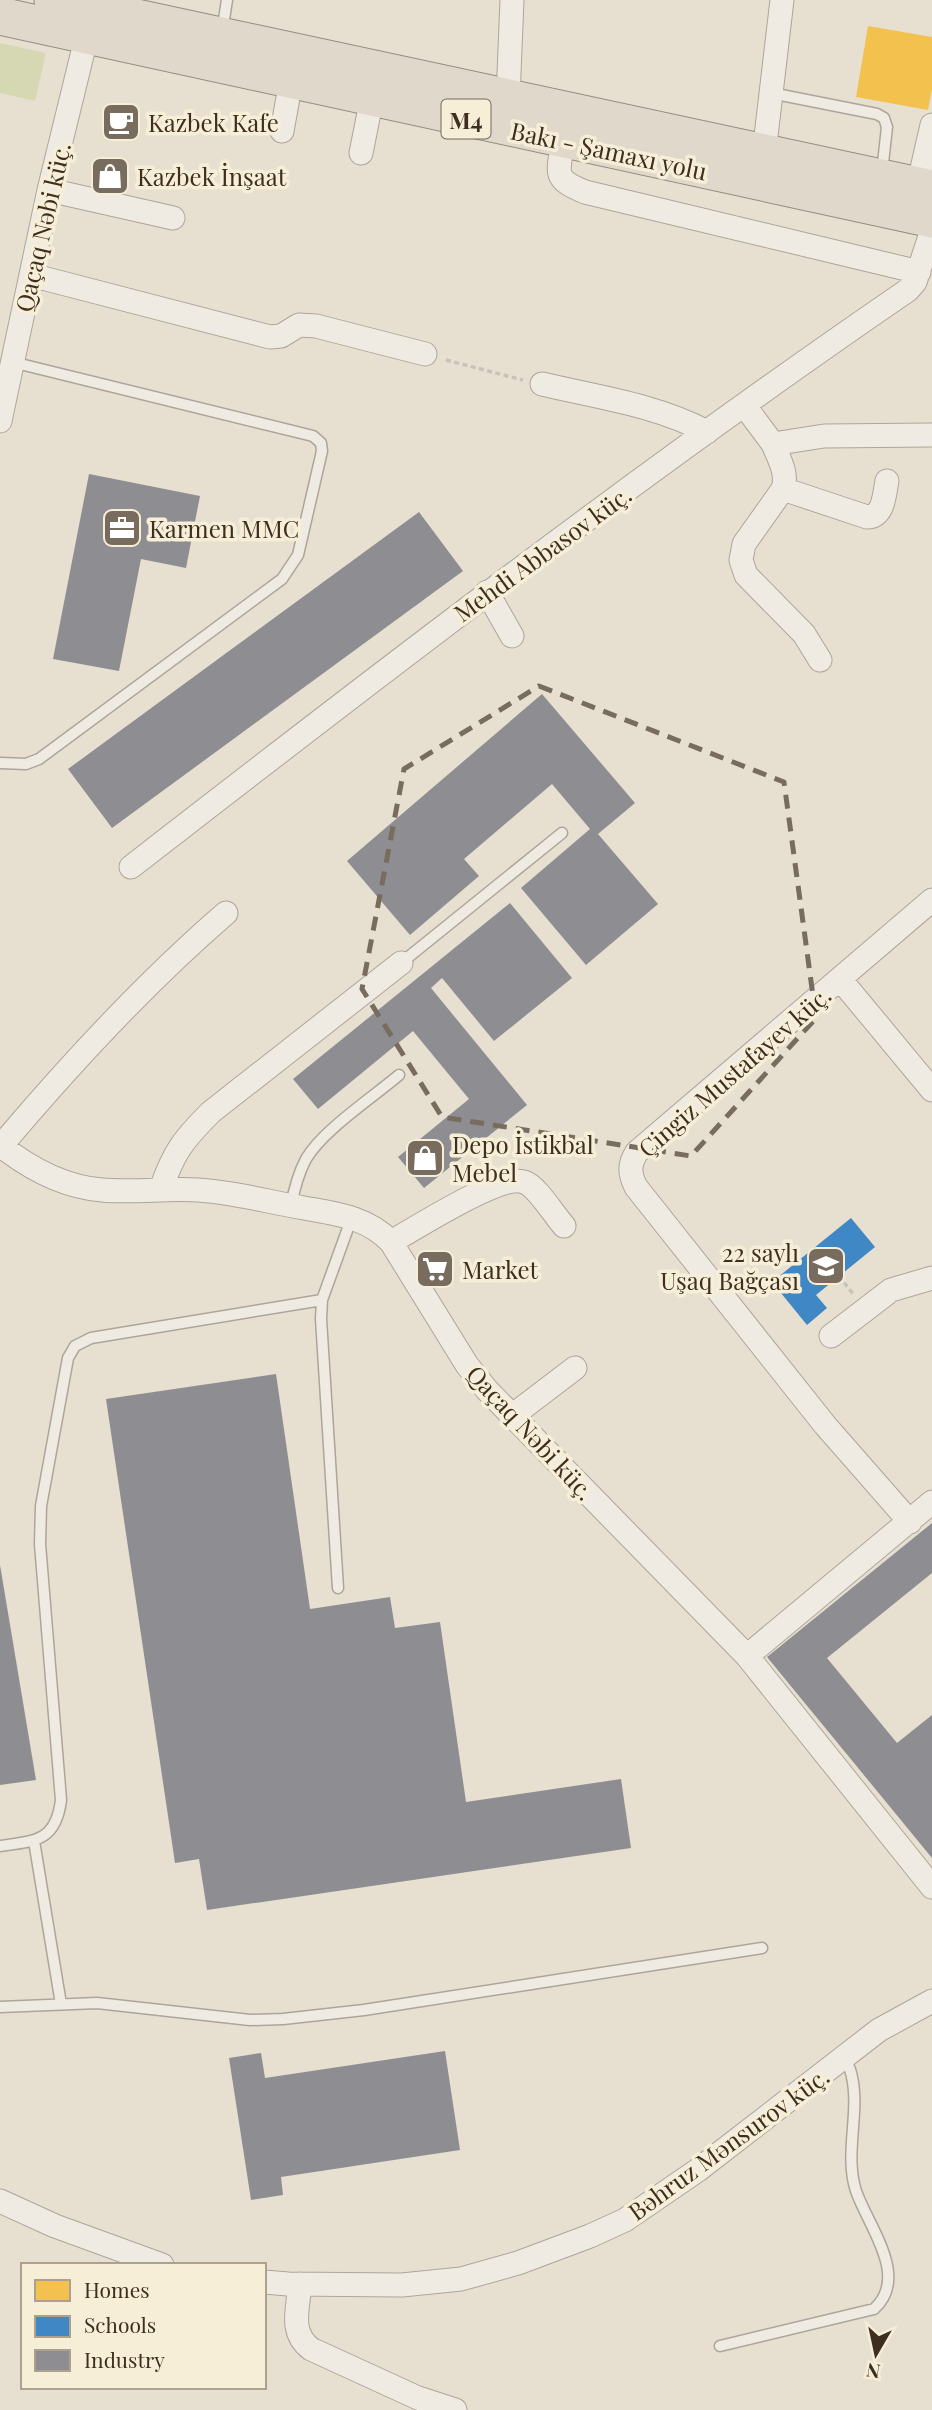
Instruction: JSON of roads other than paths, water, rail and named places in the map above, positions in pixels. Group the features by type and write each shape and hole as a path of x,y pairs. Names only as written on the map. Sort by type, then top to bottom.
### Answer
{"highway":[{"name":"Bakı - Şamaxı yolu","path":"79,10 291,81 563,140 927,198"},
{"name":"Bakı - Şamaxı yolu","path":"0,16 79,10 222,36 881,178 927,198"}],"street":[{"path":"508,98 512,0"},
{"path":"764,153 782,0"},
{"name":"Qaçaq Nəbi küç.","path":"0,421 49,190 79,10"},
{"path":"282,131 291,81"},
{"path":"361,153 372,98"},
{"path":"927,198 932,125"},
{"path":"563,140 559,175 564,184 585,192 926,273"},
{"path":"49,190 173,218"},
{"name":"Mehdi Abbasov küç.","path":"131,867 487,592 744,405 908,290 926,273 932,230"},
{"path":"31,275 270,337 281,336 299,325 316,326 425,354"},
{"path":"542,384 657,411 685,420 707,432"},
{"path":"744,405 773,444 784,471 785,481 783,489 744,544 741,560 746,575 804,634 820,660"},
{"path":"773,444 824,436 932,435"},
{"path":"783,489 867,517 875,517 879,513 887,481"},
{"path":"487,592 512,636"},
{"name":"Çingiz Mustafayev küç.","path":"910,1521 825,1425 755,1339 630,1176 631,1162 638,1152 932,900"},
{"path":"1,1146 63,1072 131,1000 178,954 226,913"},
{"path":"161,1189 171,1158 184,1139 211,1112 401,963"},
{"path":"840,979 923,1062 932,1090"},
{"name":"Qaçaq Nəbi küç.","path":"1,1146 42,1172 76,1185 101,1190 228,1192 352,1217 379,1230 391,1242 467,1365 512,1416 747,1656 932,1887"},
{"path":"391,1242 487,1189 516,1181 525,1182 533,1188 564,1226"},
{"path":"831,1336 898,1286 932,1278"},
{"path":"512,1416 575,1368"},
{"path":"747,1656 932,1503"},
{"name":"Bəhruz Mənsurov küç.","path":"266,2282 402,2286 461,2279 517,2263 590,2236 625,2220 698,2170 879,2030 932,2001"},
{"path":"0,2202 55,2226 157,2263"},
{"path":"300,2284 296,2329 300,2340 311,2349 418,2398 455,2410"}],"lane":[{"path":"222,36 227,0"},
{"path":"771,93 877,114 884,118 887,127 881,178"},
{"path":"0,763 26,764 39,759 282,579 298,555 322,451 321,443 313,436 12,362"},
{"path":"401,963 562,832"},
{"path":"291,1206 295,1185 305,1160 318,1142 399,1075"},
{"path":"338,1588 321,1319 322,1300 352,1217"},
{"path":"0,1846 34,1841 52,1829 59,1817 61,1800 40,1544 41,1506 68,1358 75,1346 91,1338 322,1300"},
{"path":"34,1841 61,2004"},
{"path":"0,2007 97,2003 250,2020 283,2019 364,2010 762,1948"},
{"path":"720,2346 874,2309 883,2301 890,2286 889,2269 856,2190 852,2170 854,2095 852,2077 845,2057"}],"place":[{"name":"Kazbek Kafe","path":"121,122"},
{"name":"Kazbek İnşaat","path":"110,176"},
{"name":"Karmen MMC","path":"122,528"},
{"name":"Depo İstikbal Mebel","path":"425,1158"},
{"name":"22 saylı Uşaq Bağçası","path":"826,1266"},
{"name":"Market","path":"435,1269"}]}
